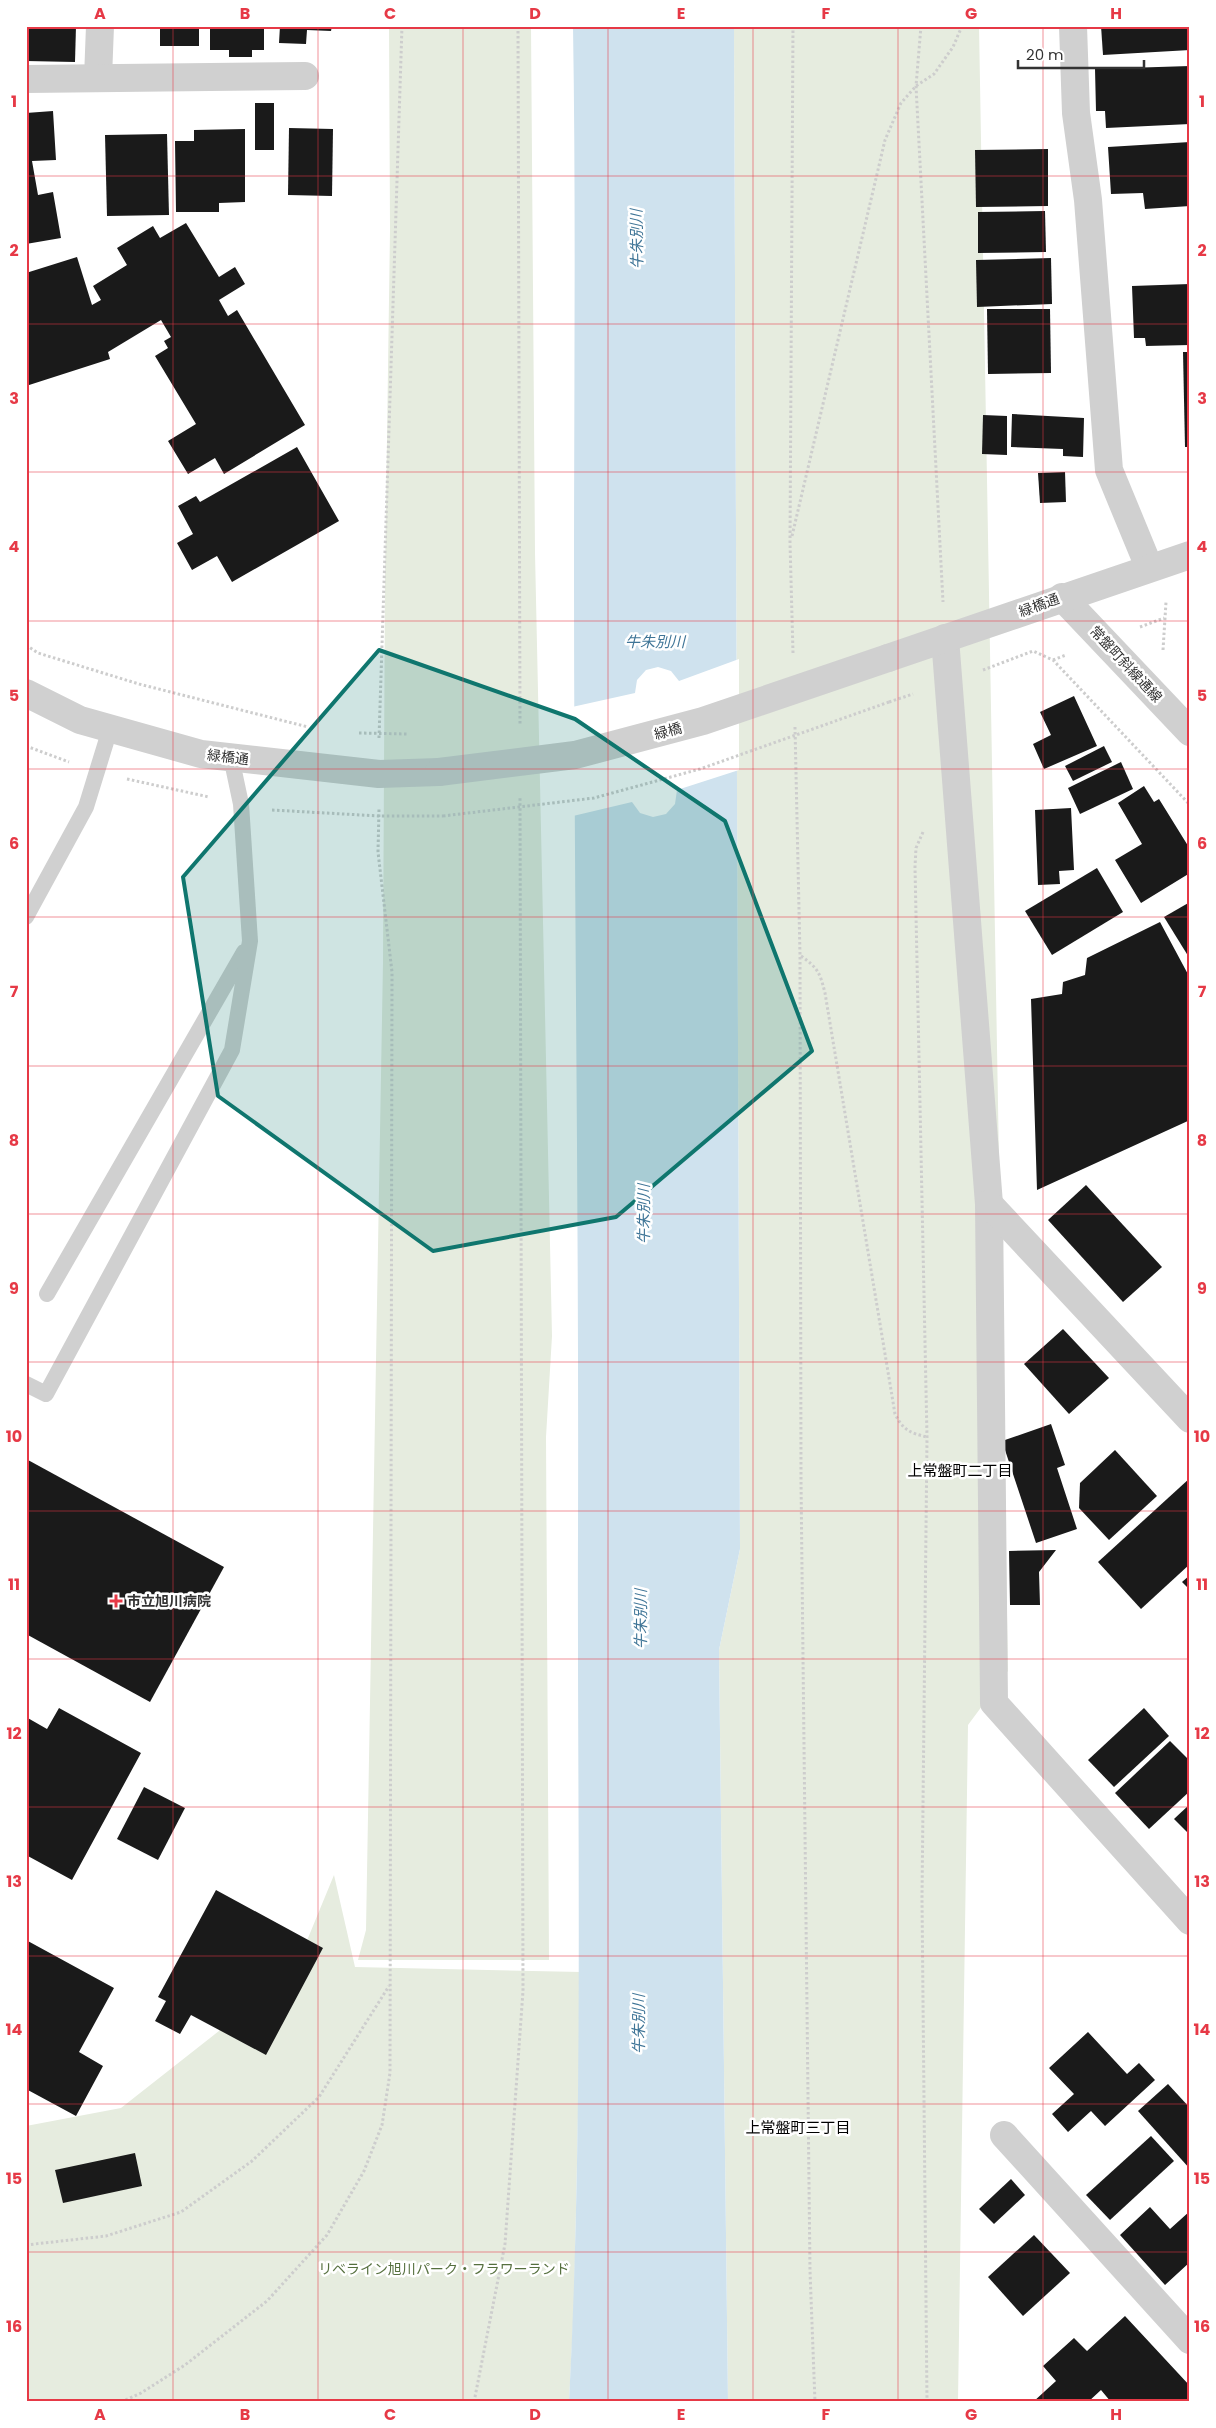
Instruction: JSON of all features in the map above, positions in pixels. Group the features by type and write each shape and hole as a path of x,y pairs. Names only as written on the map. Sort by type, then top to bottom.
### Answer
{"street":[{"path":"98,78 100,26"},
{"path":"1073,26 1076,114 1088,200 1109,470 1149,567"},
{"path":"26,79 305,76"},
{"name":"緑橋通","path":"888,658 1149,567 1190,555"},
{"name":"常盤町斜線通線","path":"1062,597 1190,732"},
{"path":"945,638 989,1204 994,1703 1190,1921"},
{"name":"緑橋","path":"439,772 575,755 703,721 888,658"},
{"name":"緑橋通","path":"26,694 80,720 201,754 379,774 439,772"},
{"path":"989,1204 1185,1405"},
{"path":"1004,2135 1190,2340"}],"lane":[{"path":"26,917 86,807 110,729"},
{"path":"26,1384 46,1394 232,1050 250,941 241,804 231,757"},
{"path":"47,1294 250,941"}],"path":[{"path":"121,2402 141,2394 185,2365 267,2301 327,2235 364,2170 382,2124 390,2073 392,972 378,852 379,733 402,26"},
{"path":"518,26 520,727 529,726"},
{"path":"793,661 790,543 794,26"},
{"path":"921,26 916,86 945,638"},
{"path":"790,543 885,140 901,103 916,86 934,74 954,48 962,26"},
{"path":"1163,650 1164,618"},
{"path":"26,645 38,653 139,684 313,728"},
{"path":"785,656 795,653"},
{"path":"1053,660 1190,805"},
{"path":"443,816 594,798 700,769 889,702"},
{"path":"794,720 800,955 800,1481 810,2271 815,2402"},
{"path":"350,733 413,735"},
{"path":"927,2402 922,1898 927,1437 915,867 916,848 924,828 957,785"},
{"path":"474,2402 505,2244 523,1990 520,796"},
{"path":"800,955 815,966 825,993 895,1414 901,1425 909,1433 927,1437"},
{"path":"26,2245 106,2236 181,2212 252,2161 319,2096 390,1986"}],"highlighted area":[{"path":"379,650 575,719 725,821 812,1051 616,1217 433,1251 218,1096 183,877"}],"green space":[{"path":"389,26 531,26 535,553 552,1336 546,1437 549,1960 358,1960 366,1930 383,962 385,579 390,230"},
{"path":"734,26 979,26 1008,1671 968,1725 958,2402 728,2402 719,1650 740,1549"},
{"name":"リベライン旭川パーク・フラワーランド","path":"334,1875 355,1967 581,1972 574,2305 569,2402 26,2402 26,2126 121,2108 294,1972"}],"water":[{"name":"牛朱別川","path":"573,26 734,26 740,1549 719,1650 728,2402 569,2402 577,2184 579,1966"}],"pier":[{"path":"739,659 739,770 677,790 675,804 666,814 653,817 640,813 632,802 573,816 572,707 635,693 637,680 646,670 658,667 671,671 679,681"}],"building":[{"path":"26,26 76,26 75,62 26,61"},
{"path":"160,26 199,26 199,46 160,46"},
{"path":"210,26 264,26 264,50 252,50 252,57 229,57 229,50 210,50"},
{"path":"280,26 332,26 331,31 307,30 306,44 279,43"},
{"path":"1101,26 1190,26 1190,50 1103,55"},
{"path":"1190,66 1190,124 1106,128 1105,111 1096,111 1095,69"},
{"path":"255,103 274,103 274,150 255,150"},
{"path":"53,111 56,160 32,161 38,195 53,192 61,238 26,244 26,113"},
{"path":"289,128 333,129 332,196 288,195"},
{"path":"245,129 245,202 219,203 219,212 176,212 175,141 194,141 194,130"},
{"path":"167,134 169,215 107,216 105,135"},
{"path":"1190,142 1190,206 1145,209 1143,193 1111,194 1108,147"},
{"path":"1048,149 1048,206 976,207 975,150"},
{"path":"1045,211 1046,252 978,253 978,212"},
{"path":"186,223 219,277 235,267 245,284 219,300 228,316 237,310 305,425 224,474 215,458 188,474 168,441 196,424 155,356 168,348 164,341 171,337 161,320 108,352 110,359 26,386 26,273 77,257 92,305 101,300 93,286 127,265 117,248 153,226 160,238"},
{"path":"1051,258 1052,304 977,307 976,260"},
{"path":"1190,284 1190,345 1146,346 1145,338 1134,338 1132,286"},
{"path":"987,309 1050,309 1051,373 988,374"},
{"path":"1183,352 1190,352 1190,447 1185,447"},
{"path":"1012,414 1084,418 1083,457 1063,456 1063,449 1011,447"},
{"path":"983,415 1007,416 1007,455 982,454"},
{"path":"297,447 339,521 232,582 217,556 192,570 177,543 193,534 178,506 196,496 200,502"},
{"path":"1065,472 1066,502 1040,503 1038,473"},
{"path":"1074,696 1097,746 1044,769 1033,744 1051,735 1040,712"},
{"path":"1104,746 1112,762 1073,781 1065,766"},
{"path":"1121,762 1133,789 1080,814 1068,788"},
{"path":"1144,786 1154,802 1159,799 1190,849 1190,873 1141,903 1115,860 1142,844 1118,803"},
{"path":"1071,808 1074,870 1059,871 1060,884 1038,885 1035,810"},
{"path":"1097,868 1123,912 1052,955 1025,911"},
{"path":"1190,902 1190,959 1164,917"},
{"path":"1160,922 1190,978 1190,1120 1037,1190 1031,999 1062,994 1063,982 1085,975 1087,958"},
{"path":"1086,1185 1162,1267 1123,1302 1048,1220"},
{"path":"1063,1329 1109,1378 1069,1414 1024,1364"},
{"path":"1051,1424 1065,1465 1057,1468 1077,1529 1036,1543 1002,1441"},
{"path":"1115,1450 1157,1496 1109,1540 1079,1508 1080,1483"},
{"name":"市立旭川病院","path":"28,1460 224,1567 150,1702 26,1634"},
{"path":"1190,1478 1190,1564 1141,1609 1098,1562"},
{"path":"1056,1550 1039,1572 1040,1605 1010,1605 1009,1551"},
{"path":"1190,1575 1190,1590 1182,1582"},
{"path":"59,1708 141,1753 72,1880 26,1855 26,1717 47,1729"},
{"path":"1144,1708 1169,1736 1114,1787 1088,1760"},
{"path":"1170,1741 1190,1761 1190,1791 1149,1829 1115,1793"},
{"path":"144,1787 185,1808 158,1860 117,1839"},
{"path":"1190,1804 1190,1835 1174,1819"},
{"path":"216,1890 323,1948 266,2055 191,2015 180,2034 155,2021 166,2001 158,1997"},
{"path":"26,1940 114,1988 79,2052 103,2066 76,2116 26,2089"},
{"path":"1088,2032 1127,2074 1139,2063 1155,2080 1105,2126 1091,2111 1068,2132 1052,2114 1074,2094 1049,2068"},
{"path":"1168,2084 1190,2108 1190,2169 1138,2111"},
{"path":"1151,2136 1174,2161 1110,2220 1086,2195"},
{"path":"135,2153 142,2186 63,2203 55,2170"},
{"path":"1011,2179 1025,2195 994,2224 979,2209"},
{"path":"1150,2207 1170,2229 1190,2211 1190,2262 1165,2285 1120,2235"},
{"path":"1034,2235 1070,2273 1023,2316 988,2277"},
{"path":"1125,2316 1190,2386 1190,2402 1111,2402 1101,2390 1088,2402 1033,2402 1056,2381 1043,2366 1074,2338 1087,2351"}],"place":[{"name":"市立旭川病院","path":"116,1601"}],"district":[{"name":"上常盤町二丁目","path":"960,1471"},
{"name":"上常盤町三丁目","path":"798,2128"}]}
